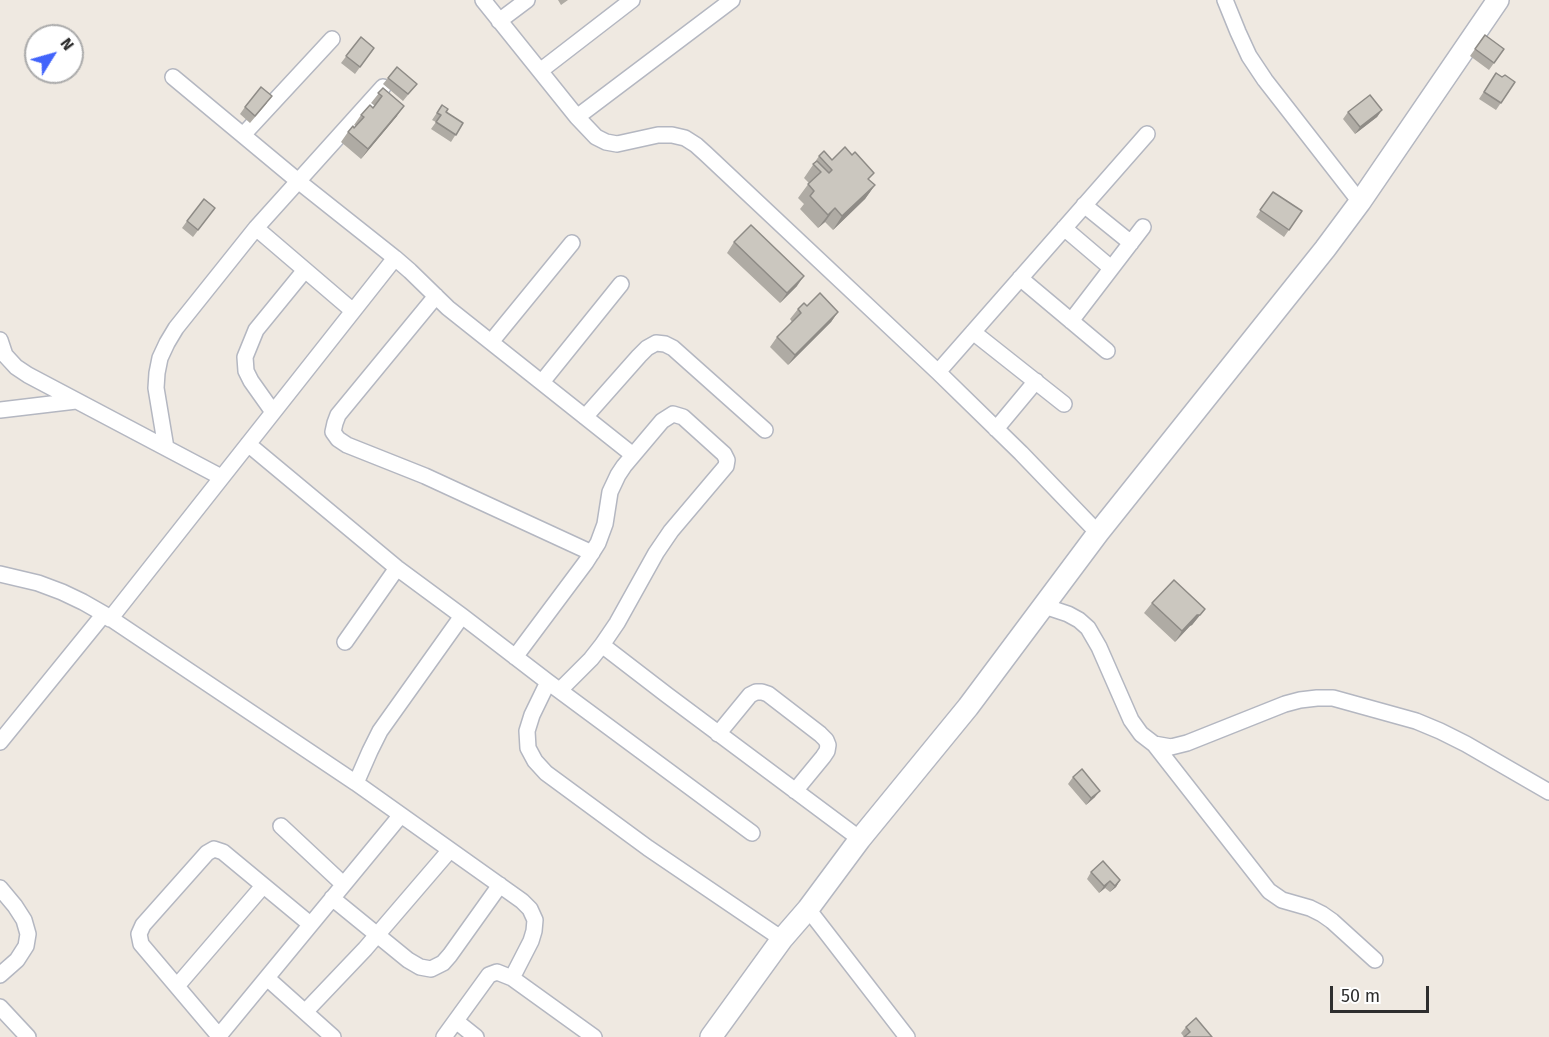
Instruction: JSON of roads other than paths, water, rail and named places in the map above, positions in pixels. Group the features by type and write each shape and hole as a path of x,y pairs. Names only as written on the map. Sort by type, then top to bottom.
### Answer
{"street":[{"path":"483,0 577,117 596,137 617,144 658,135 672,135 696,144 938,372 1098,532"},
{"path":"499,21 527,0"},
{"path":"540,71 632,0"},
{"path":"577,117 732,0"},
{"path":"1225,0 1249,56 1265,80 1360,202"},
{"path":"712,1037 782,939 968,707 1098,532 1360,202 1498,0"},
{"path":"243,135 332,39"},
{"path":"173,77 395,258 448,308 633,455"},
{"path":"166,448 156,388 160,358 166,343 256,228 383,87"},
{"path":"938,372 1147,134"},
{"path":"1084,205 1131,243"},
{"path":"1071,321 1143,226"},
{"path":"256,228 352,311"},
{"path":"1064,228 1111,268"},
{"path":"491,342 572,243"},
{"path":"0,742 248,444 395,258"},
{"path":"273,412 251,381 246,371 245,357 256,330 305,270"},
{"path":"1020,278 1107,351"},
{"path":"542,382 621,284"},
{"path":"436,296 338,414 333,432 347,445 425,476 592,553"},
{"path":"973,332 1064,404"},
{"path":"0,340 6,355 16,367 28,375 221,477"},
{"path":"585,417 639,356 656,343 673,348 765,430"},
{"path":"996,429 1036,381"},
{"path":"0,410 76,401"},
{"path":"515,657 592,553 603,532 613,484 624,466 662,421 673,414 683,417 719,448 727,460 726,466 670,531 602,645 591,659 554,686 532,715 527,731 528,748 535,761 546,773 648,848 782,939"},
{"path":"248,444 397,568 752,833"},
{"path":"345,642 397,568"},
{"path":"0,574 38,583 62,592 107,616 356,783 522,901 530,909 535,920 534,931 512,978"},
{"path":"1044,606 1068,614 1080,620 1088,628 1099,647 1131,720 1141,734 1154,744 1269,891 1282,900 1322,914 1375,960"},
{"path":"356,783 380,731 462,616"},
{"path":"602,645 860,839"},
{"path":"718,734 750,695 756,692 768,694 820,734 828,745 827,752 795,791"},
{"path":"1154,744 1171,747 1285,704 1300,700 1333,698 1405,718 1440,731 1549,792"},
{"path":"310,924 223,852 214,849 207,853 143,925 139,934 141,944 219,1036 401,815"},
{"path":"281,826 343,884"},
{"path":"305,1012 377,935 450,850"},
{"path":"332,898 408,960 420,967 431,969 443,963 450,955 500,885"},
{"path":"177,986 263,886"},
{"path":"0,888 20,913 28,934 26,946 17,960 0,975"},
{"path":"808,909 907,1037"},
{"path":"444,1037 489,975 497,972 512,978 594,1037"},
{"path":"267,978 333,1037"},
{"path":"0,1007 28,1037"},
{"path":"456,1021 476,1037"}]}
